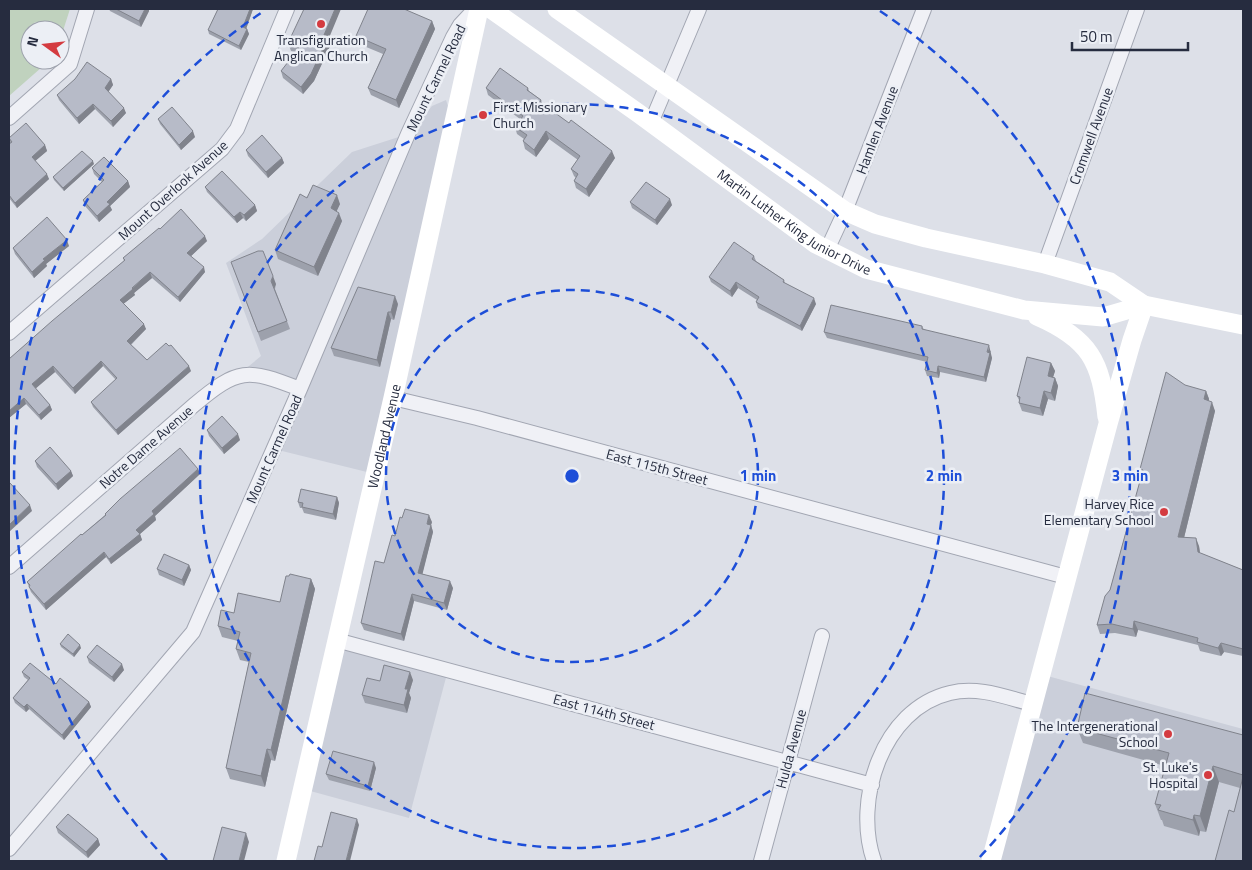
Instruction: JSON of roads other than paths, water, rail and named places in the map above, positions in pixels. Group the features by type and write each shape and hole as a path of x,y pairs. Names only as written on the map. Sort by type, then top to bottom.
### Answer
{"main road":[{"name":"Woodland Avenue","path":"286,861 393,398 479,9"},
{"name":"Martin Luther King Junior Drive","path":"490,9 651,123 816,244 866,269 1024,310 1103,317 1144,305"},
{"path":"557,9 845,210 874,224 909,234 1045,264 1110,282 1144,305 1243,325"},
{"path":"991,861 1108,424 1144,305"},
{"path":"1024,310 1066,331 1087,348 1095,362 1102,383 1108,424"}],"street":[{"path":"9,118 70,64 88,9"},
{"name":"Mount Overlook Avenue","path":"9,333 222,149 237,129 287,9"},
{"name":"Mount Carmel Road","path":"9,849 193,632 300,389 408,134 453,37 460,25 475,9"},
{"path":"651,123 699,9"},
{"name":"Hamlen Avenue","path":"827,250 845,210 924,9"},
{"name":"Cromwell Avenue","path":"1045,264 1137,9"},
{"name":"Notre Dame Avenue","path":"9,567 224,381 237,376 262,375 300,389"},
{"name":"East 115th Street","path":"393,398 477,418 1066,577"},
{"name":"Hulda Avenue","path":"761,861 822,636"},
{"name":"East 114th Street","path":"336,640 872,785"},
{"path":"874,861 868,833 867,816 872,785 884,748 892,734 908,715 935,697 952,692 987,692 1032,704"}],"place":[{"name":"Transfiguration Anglican Church","path":"321,24"},
{"name":"First Missionary Church","path":"483,115"},
{"name":"Harvey Rice Elementary School","path":"1164,512"},
{"name":"The Intergenerational School","path":"1168,734"},
{"name":"St. Luke's Hospital","path":"1208,775"}]}
